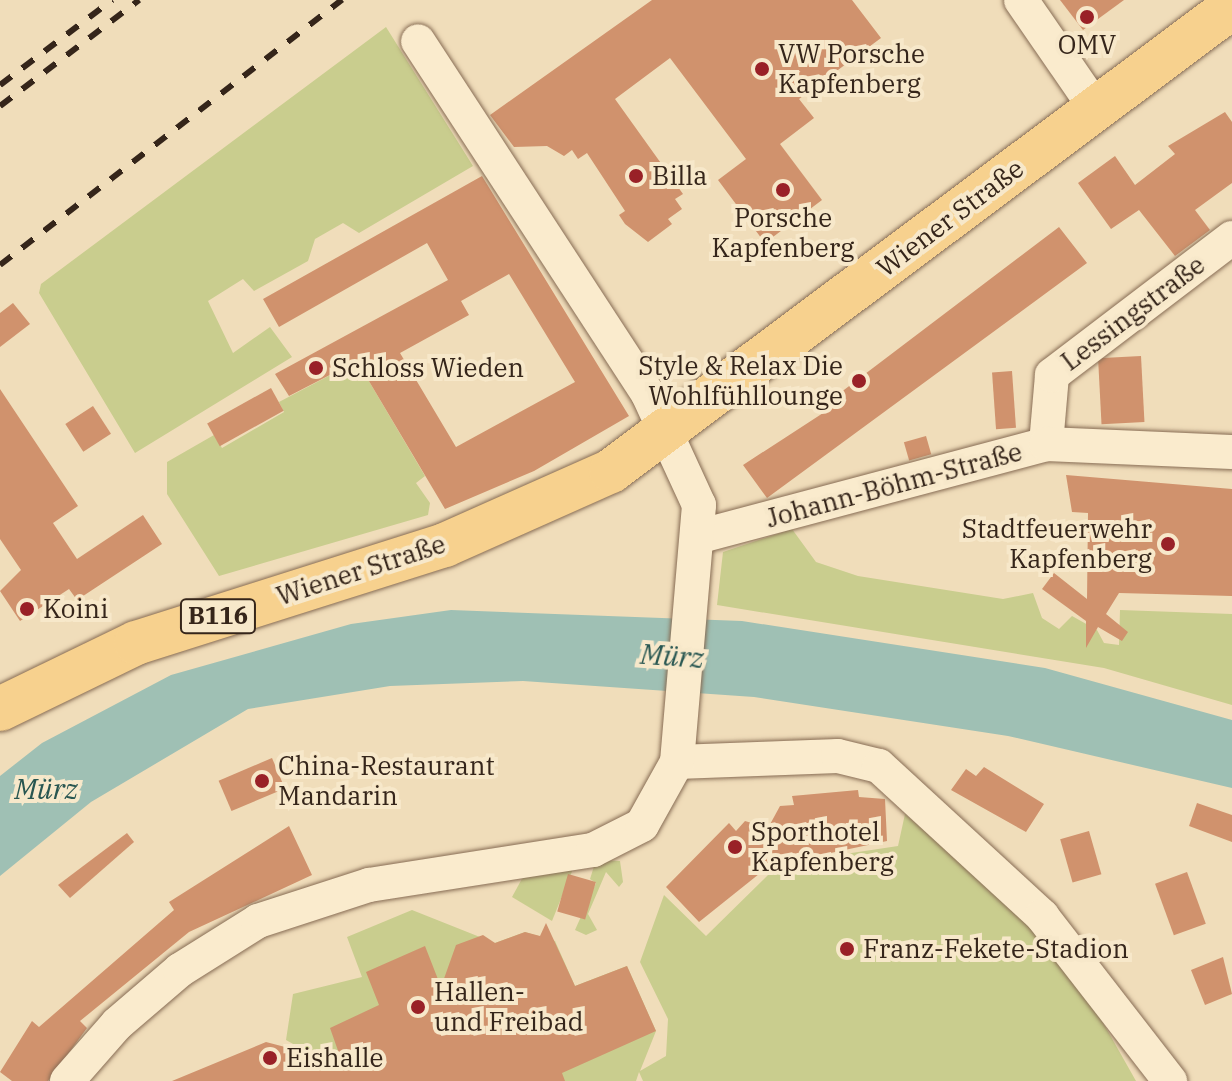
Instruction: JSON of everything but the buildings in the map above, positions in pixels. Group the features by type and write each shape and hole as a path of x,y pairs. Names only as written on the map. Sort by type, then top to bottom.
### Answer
{"main road":[{"name":"Wiener Straße","path":"0,709 136,643 445,545 528,510 670,432 1232,7"}],"street":[{"path":"1021,0 1097,110"},
{"path":"67,1081 117,1024 180,970 258,921 369,885 593,850 642,825 677,762 696,596 701,536 699,505 670,432 418,41"},
{"name":"Lessingstraße","path":"1046,444 1052,375 1232,238"},
{"name":"Johann-Böhm-Straße","path":"701,536 1046,444 1232,452"},
{"path":"677,762 838,756 879,766 1042,916 1170,1081"}],"green space":[{"path":"386,27 473,166 359,233 343,223 315,239 308,261 254,291 243,279 208,301 233,353 270,327 292,357 135,453 39,293 41,284"},
{"path":"357,361 425,476 416,483 430,503 428,515 219,576 167,494 167,462 214,435 222,448 284,412 279,402"},
{"path":"792,529 816,562 858,576 1003,599 1033,593 1042,618 1059,629 1072,616 1097,630 1104,643 1119,645 1120,610 1232,614 1232,705 1104,668 717,605 723,552"},
{"name":"Franz-Fekete-Stadion","path":"905,814 1004,900 1080,982 1136,1081 643,1081 639,1072 636,1081 323,1081 311,1054 286,1040 293,994 362,977 347,937 412,910 495,943 525,932 555,941 575,986 627,966 656,1031 640,1071 666,1056 668,1019 640,962 664,895 706,936 768,875 805,860 898,846"},
{"path":"596,860 620,861 623,882 619,887 606,872 588,914 597,930 586,935 575,930 596,883 590,879"},
{"path":"575,864 552,921 512,897 524,875"}],"water":[{"name":"Mürz","path":"451,610 742,621 1045,668 1232,720 1232,788 1008,736 754,697 523,681 390,686 248,709 91,802 0,876 0,776 42,743 171,675 351,624"}],"railway":[{"path":"0,85 112,0"},
{"path":"0,106 139,0"},
{"path":"0,265 342,0"}],"place":[{"name":"OMV","path":"1087,17"},
{"name":"VW Porsche Kapfenberg","path":"762,69"},
{"name":"Billa","path":"636,176"},
{"name":"Porsche Kapfenberg","path":"783,190"},
{"name":"Schloss Wieden","path":"316,368"},
{"name":"Style & Relax Die Wohlfühllounge","path":"859,381"},
{"name":"Stadtfeuerwehr Kapfenberg","path":"1168,544"},
{"name":"Koini","path":"27,609"},
{"name":"China-Restaurant Mandarin","path":"262,781"},
{"name":"Sporthotel Kapfenberg","path":"735,847"},
{"name":"Franz-Fekete-Stadion","path":"847,949"},
{"name":"Hallen- und Freibad","path":"418,1007"},
{"name":"Eishalle","path":"270,1058"}]}
